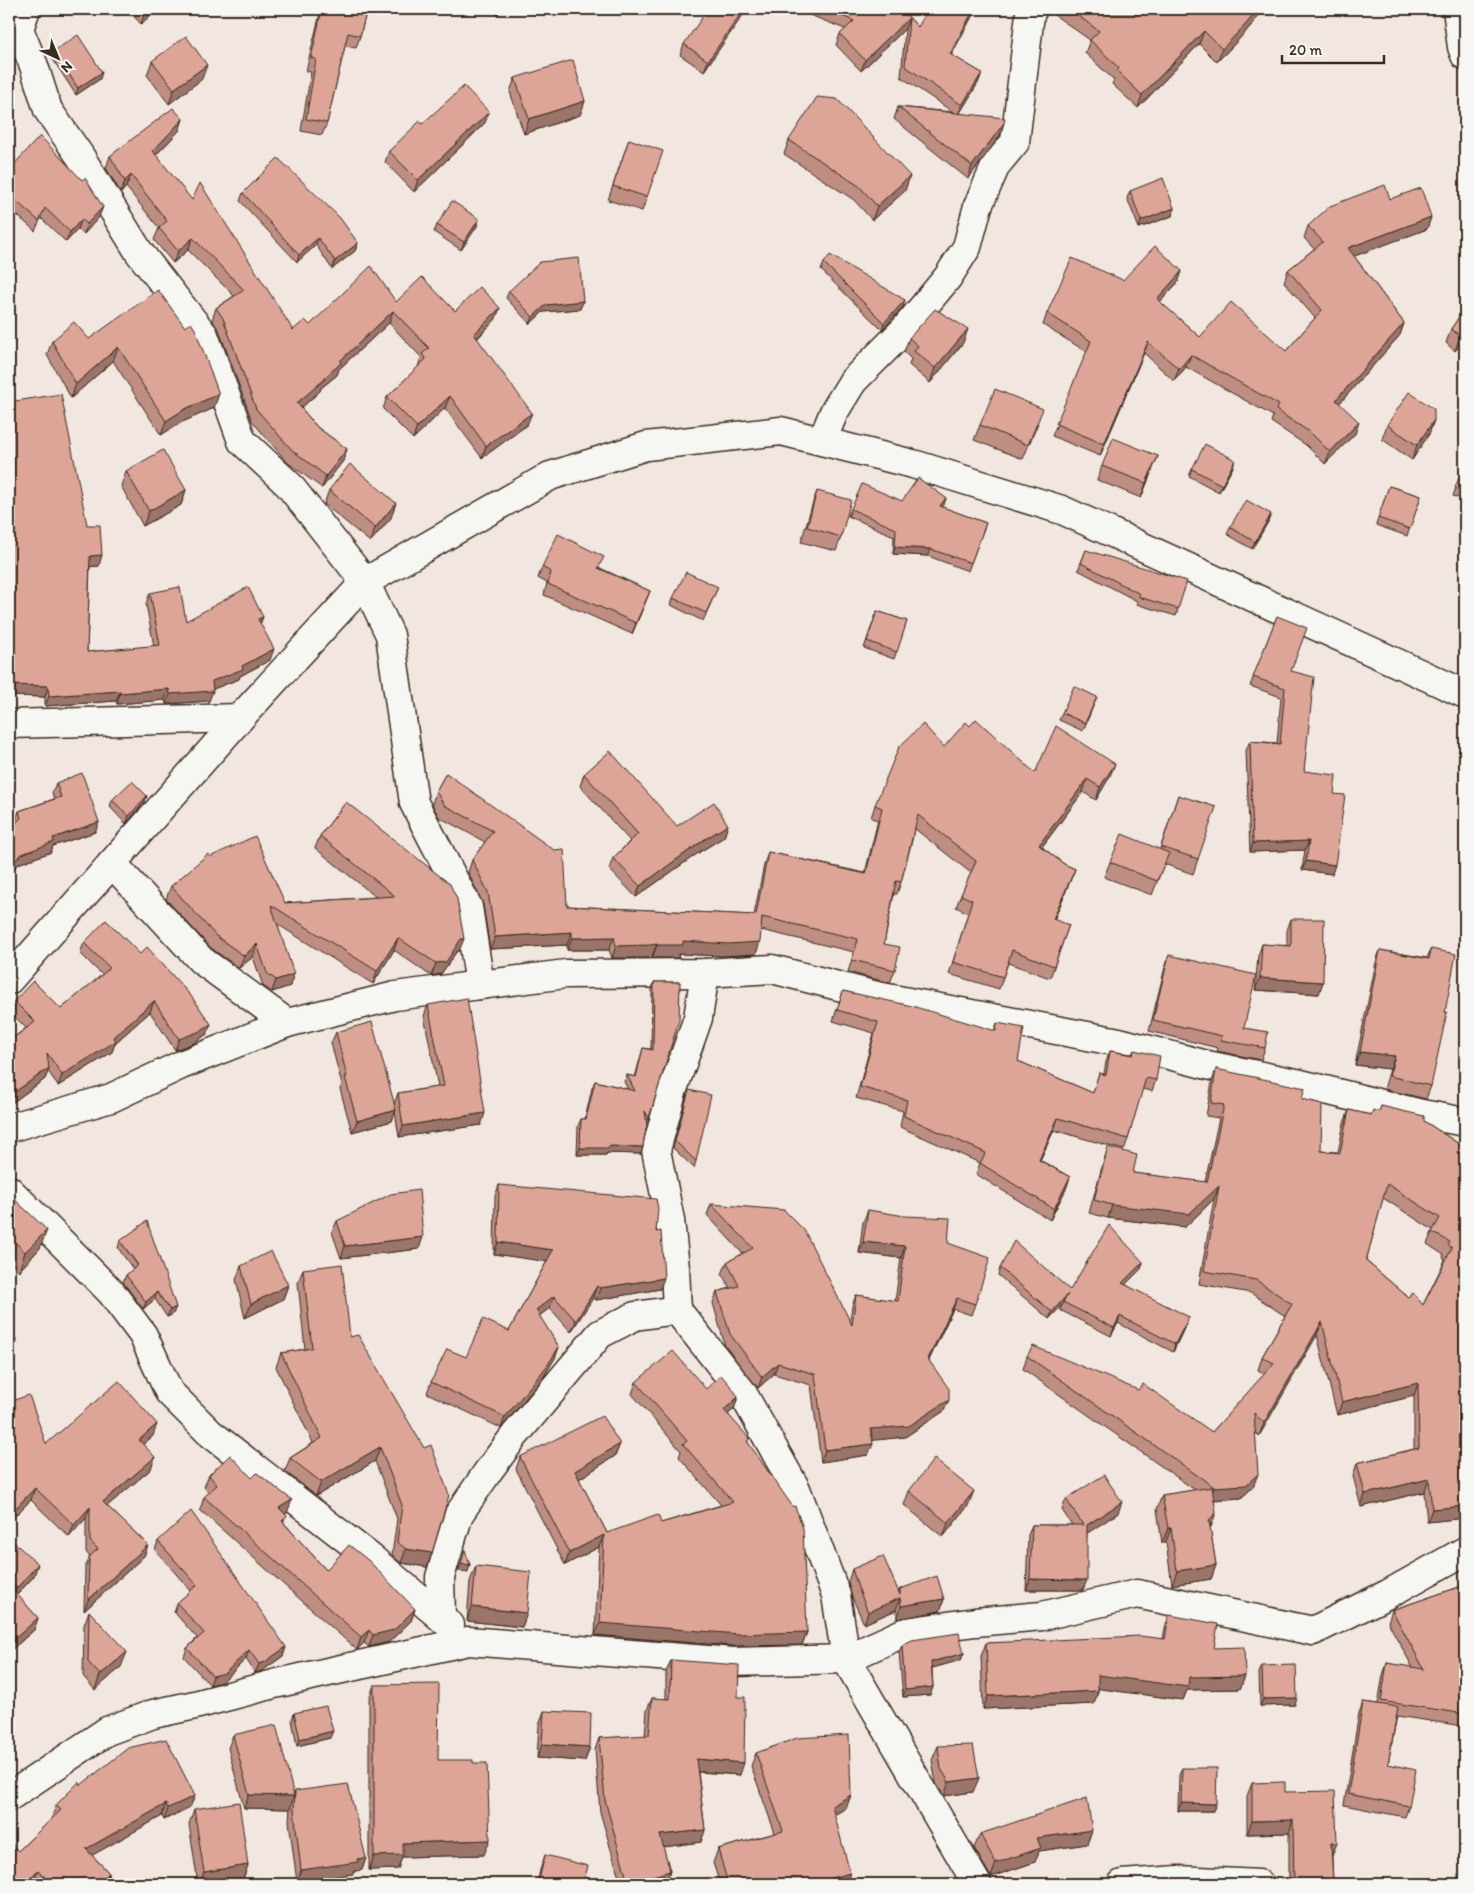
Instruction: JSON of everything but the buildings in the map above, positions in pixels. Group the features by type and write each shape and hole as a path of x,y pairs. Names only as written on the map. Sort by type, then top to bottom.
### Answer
{"street":[{"path":"26,9 19,29 34,66 48,110 80,156 139,252 204,335 242,441 289,485 365,582 390,635 414,803 468,907 480,985"},
{"path":"822,441 834,412 853,381 905,329 948,277 967,247 978,206 996,165 1015,142 1030,14 1033,9"},
{"path":"1457,9 1462,47 1465,55"},
{"path":"9,980 240,718 365,582 550,476 646,446 781,431 913,464 1062,510 1465,694"},
{"path":"9,724 240,718"},
{"path":"112,863 201,960 287,1023"},
{"path":"9,1128 110,1098 181,1064 287,1023 395,996 566,974 705,973 772,969 877,996 1119,1042 1207,1065 1301,1084 1422,1114 1465,1122"},
{"path":"705,973 698,1018 672,1092 656,1150 670,1220 677,1310 742,1392 796,1489 836,1595 846,1659 977,1884"},
{"path":"9,1190 112,1292 143,1335 169,1392 210,1433 371,1558 468,1641"},
{"path":"441,1617 440,1577 460,1514 515,1435 600,1334 635,1316 677,1310"},
{"path":"9,1797 107,1731 153,1714 274,1684 468,1641 733,1662 846,1659 905,1632 975,1622 1042,1616 1137,1594 1313,1631 1388,1594 1465,1550"},
{"path":"1122,1884 1178,1880 1259,1884"}]}
